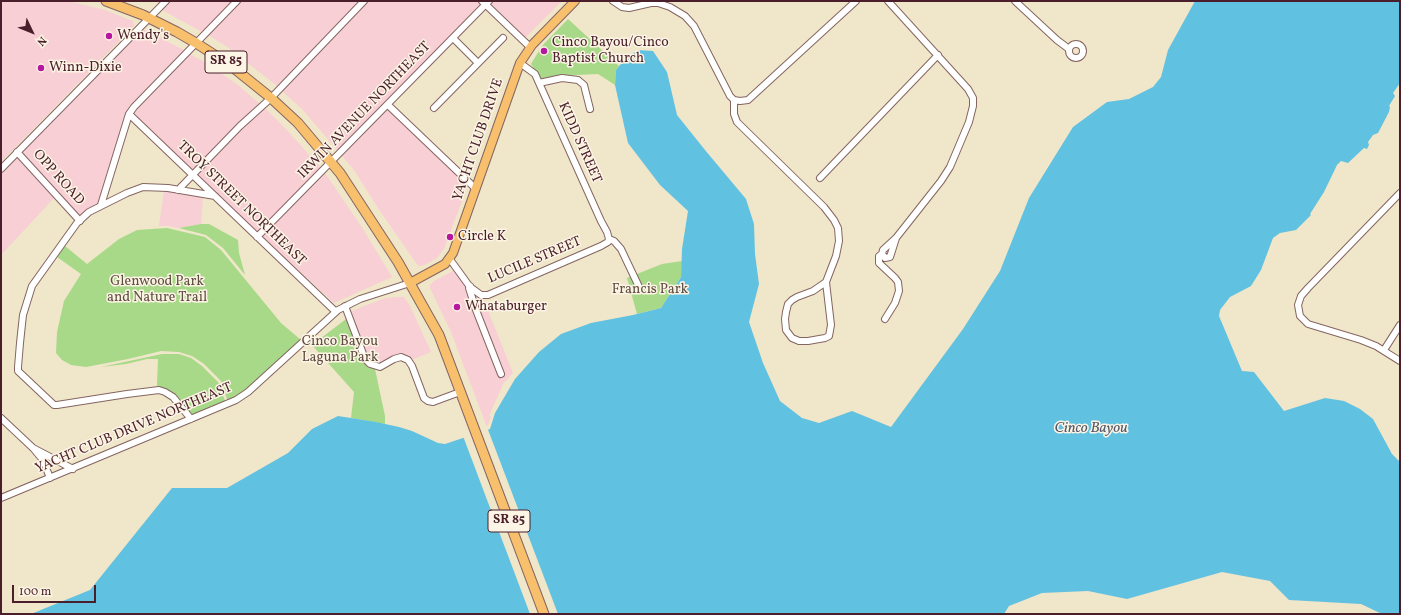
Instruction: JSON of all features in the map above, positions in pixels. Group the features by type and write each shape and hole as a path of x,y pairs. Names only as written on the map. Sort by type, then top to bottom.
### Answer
{"highway":[{"name":"SR 85","path":"106,1 149,18 196,43 230,65 271,98 298,123 332,162 398,262 439,335 544,614"}],"main road":[{"name":"YACHT CLUB DRIVE","path":"410,283 445,264 453,253 520,63 530,47 575,1"}],"street":[{"path":"1,169 166,1"},
{"path":"101,205 129,114 134,106 237,1"},
{"path":"178,190 240,126 271,98 364,1"},
{"path":"613,1 622,7 629,8 658,3 670,7 685,16 694,26 730,96 734,100 740,101 748,100 856,1"},
{"path":"885,319 895,303 899,291 898,282 879,263 880,256 883,250 896,238 946,174 954,160 973,111 972,98 968,89 888,1"},
{"path":"1015,1 1057,40 1069,49"},
{"path":"486,2 530,47"},
{"name":"IRWIN AVENUE NORTHEAST","path":"258,237 388,105 486,2"},
{"path":"453,38 478,63"},
{"path":"434,108 503,38"},
{"path":"820,178 938,55"},
{"name":"KIDD STREET","path":"520,63 535,74 607,232 609,240"},
{"path":"539,83 562,78 582,82 586,88 590,109"},
{"path":"734,100 734,114 737,122 824,207 838,228 839,241 836,256 826,282 831,325 829,336 808,341 799,341 792,338 788,335 785,326 788,304 797,297 813,291 826,282"},
{"path":"388,105 476,188"},
{"name":"TROY STREET NORTHEAST","path":"129,114 336,312"},
{"name":"OPP ROAD","path":"17,152 80,221"},
{"path":"191,419 173,397 159,390 57,405 54,404 18,370 18,367 24,315 30,290 35,281 80,221 89,212 101,205 142,187 168,188 215,196"},
{"path":"1400,193 1308,288 1301,296 1298,305 1300,316 1308,324 1361,340 1384,350 1400,361"},
{"path":"882,254 885,258 890,257 896,238"},
{"path":"609,240 614,241 621,249 640,289"},
{"name":"LUCILE STREET","path":"470,286 475,292 481,295 488,294 601,246 609,240"},
{"path":"449,258 470,286 469,288 476,310 502,374"},
{"name":"YACHT CLUB DRIVE NORTHEAST","path":"1,498 231,402 248,392 336,312 345,306 360,299 410,283"},
{"path":"345,306 365,359 370,364 380,367 394,359 401,357 408,360 412,366 424,398 428,401 434,402 460,392"},
{"path":"1384,350 1400,325"},
{"path":"1,418 33,448 43,460 50,478"},
{"path":"33,448 73,469"}],"shaded area":[{"path":"1,1 68,1 105,10 133,21 134,26 1,162"},
{"path":"170,1 233,1 202,32 162,10"},
{"path":"242,1 360,1 277,86 226,46 208,35"},
{"path":"369,1 478,1 481,4 338,151 302,109 282,91"},
{"path":"494,1 562,1 525,38 490,5"},
{"path":"143,29 184,50 125,113 99,203 80,216 22,152"},
{"path":"190,54 238,85 260,104 192,170 133,114"},
{"path":"265,108 321,168 258,232 197,175"},
{"path":"388,109 468,185 444,249 437,258 425,265 419,266 416,263 354,170 342,156"},
{"path":"18,156 55,197 1,255 1,173"},
{"path":"325,173 363,229 392,277 334,303 262,237"},
{"path":"164,191 203,197 201,224 179,228 159,226"},
{"path":"454,269 466,286 473,311 500,377 505,376 474,295 483,298 513,373 503,384 489,416 491,417 487,427 451,332 430,288 430,285 434,281"},
{"path":"404,297 410,306 431,352 411,360 409,357 400,354 392,356 379,364 371,362 350,313 385,298"}],"green space":[{"path":"568,19 619,66 616,70 615,85 598,74 556,76 540,79 531,64 542,46"},
{"path":"209,224 238,240 239,253 245,275 223,248 206,235 179,228"},
{"name":"Glenwood Park and Nature Trail","path":"167,228 205,237 221,250 281,323 301,340 242,394 228,402 221,381 204,364 192,356 179,352 161,351 86,367 71,365 62,360 56,353 57,332 64,301 81,274 57,257 65,246 87,264 119,239 137,230"},
{"name":"Francis Park","path":"682,261 681,277 661,308 637,314 627,278 662,264"},
{"name":"Cinco Bayou Laguna Park","path":"346,319 360,350 371,367 375,369 385,416 385,424 351,418 354,392 312,345"},
{"path":"162,354 179,354 191,358 202,366 218,382 225,401 192,415 171,393 158,387 158,359 147,359 126,364 101,367"}],"water":[{"name":"Cinco Bayou","path":"1195,1 1400,1 1400,83 1393,93 1395,96 1389,106 1389,112 1378,133 1373,135 1368,142 1369,145 1367,149 1364,148 1348,163 1341,161 1337,165 1324,192 1310,214 1311,215 1296,230 1280,233 1273,238 1261,270 1251,286 1230,297 1220,310 1219,316 1242,371 1254,372 1284,411 1325,398 1344,401 1360,409 1373,419 1392,454 1400,462 1400,614 1382,614 1361,604 1289,600 1270,581 1222,572 1127,599 1088,591 1042,593 1009,606 1004,614 31,614 90,590 172,488 227,488 288,453 312,429 338,416 399,427 412,431 438,443 445,444 490,429 495,413 515,379 539,352 561,334 591,323 661,308 681,277 682,249 688,211 660,185 628,143 615,85 616,70 624,60 638,50 653,51 667,72 677,115 746,199 754,224 755,254 759,284 749,322 763,363 780,401 802,418 819,423 852,411 891,427 963,329 1000,271 1029,198 1073,127 1107,102 1129,99 1153,87 1161,77 1168,50"}],"pier":[{"path":"487,427 558,614 530,614 463,436"}],"place":[{"name":"Wendy's","path":"109,36"},
{"name":"Cinco Bayou/Cinco Baptist Church","path":"544,51"},
{"name":"Winn-Dixie","path":"41,68"},
{"name":"Circle K","path":"450,237"},
{"name":"Whataburger","path":"457,307"}]}
